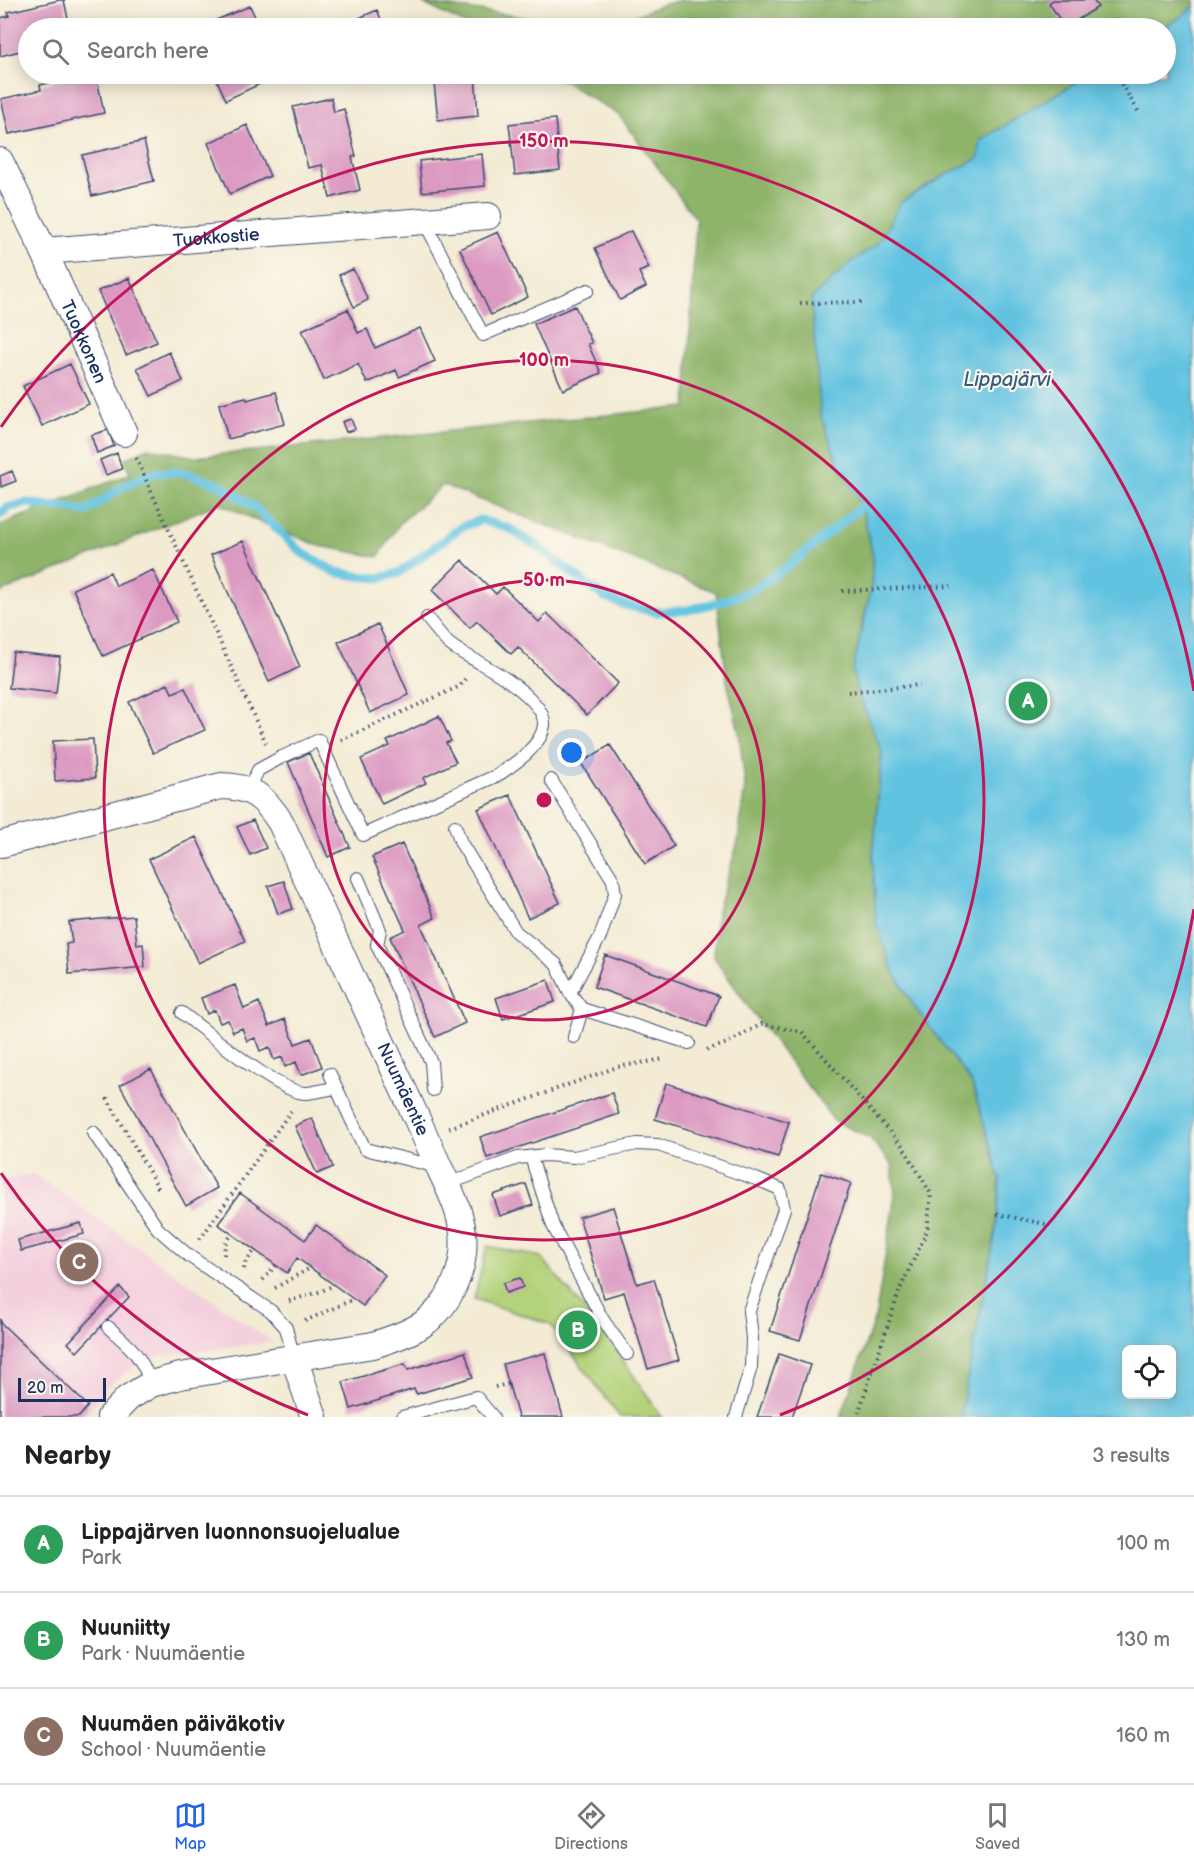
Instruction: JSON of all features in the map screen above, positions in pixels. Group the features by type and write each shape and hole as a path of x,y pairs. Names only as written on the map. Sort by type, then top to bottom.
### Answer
{"street":[{"path":"0,161 44,251"},
{"name":"Tuokkostie","path":"44,251 488,216"},
{"name":"Tuokkonen","path":"44,251 123,433"},
{"path":"2,844 221,786 249,790"},
{"name":"Nuumäentie","path":"110,1417 128,1398 151,1384 180,1376 373,1345 399,1337 423,1324 442,1308 463,1264 463,1233 454,1199 281,823 266,801 249,790"},
{"path":"294,1358 314,1417"}],"lane":[{"path":"424,221 483,335 588,290"},
{"path":"249,790 258,770 319,740 363,835 498,775 515,764 535,746 544,726 543,713 524,693 449,644 428,618"},
{"path":"551,780 613,880 615,894 600,937 570,993"},
{"path":"455,826 461,843 516,932 556,964 570,993 582,1009 689,1043"},
{"path":"358,878 380,930 377,945 431,1062 433,1090"},
{"path":"574,1037 582,1009"},
{"path":"182,1012 258,1070 287,1087 304,1093 336,1088"},
{"path":"330,1074 365,1149 443,1176 518,1158 545,1155 574,1157 637,1144 658,1145 756,1179 780,1190 784,1209 749,1311 752,1338 751,1367 736,1417"},
{"path":"93,1132 158,1229 189,1256 271,1311 286,1328 294,1358"},
{"path":"531,1157 553,1226 603,1320 627,1354"},
{"path":"108,1327 135,1350 146,1368 151,1384"},
{"path":"402,1417 476,1397 493,1417"}],"path":[{"path":"1121,84 1140,114"},
{"path":"800,303 865,302"},
{"path":"139,462 274,761"},
{"path":"842,591 951,586"},
{"path":"324,748 460,686 478,662"},
{"path":"848,693 920,685"},
{"path":"706,1050 727,1043 762,1024 802,1032 904,1148 930,1194 927,1231 900,1289 857,1417"},
{"path":"439,1132 617,1067 674,1057"},
{"path":"189,1256 304,1093"},
{"path":"107,1098 164,1198"},
{"path":"997,1214 1050,1225"},
{"path":"194,1232 202,1237"},
{"path":"259,1303 268,1292 310,1268"},
{"path":"271,1311 284,1302 322,1291 334,1285"},
{"path":"286,1328 354,1299"}],"shaded area":[{"path":"34,1174 272,1342 159,1356 132,1368 107,1387 84,1417 0,1417 0,1181"}],"green space":[{"path":"681,0 1194,0 1194,6 1176,20 1176,18 629,18"},
{"path":"422,3 531,18 453,18"},
{"path":"568,84 1073,84 981,140 979,159 944,176 901,202 878,244 854,260 811,299 839,465 862,506 873,557 871,590 861,630 856,688 882,752 873,858 893,970 914,1006 972,1083 1000,1178 997,1225 960,1417 841,1417 876,1314 895,1195 892,1165 870,1138 834,1121 714,957 717,911 738,842 745,785 739,732 727,681 716,592 443,485 400,523 378,557 320,546 219,503 0,593 0,525 130,474 125,459 148,448 195,457 686,407 696,219 619,115"},
{"path":"487,1246 541,1257 607,1337 662,1417 620,1417 550,1324 474,1299"}],"water":[{"name":"Lippajärvi","path":"1194,6 1194,1417 960,1417 997,1225 1000,1178 972,1083 914,1006 893,970 876,923 873,858 882,752 856,688 853,669 871,590 873,556 862,506 839,465 821,416 811,299 854,260 878,244 901,202 978,159 981,140 1073,84 1176,84 1176,20"}],"building":[{"path":"64,0 68,18 18,18 18,52 0,56 0,18 9,16 8,12"},
{"path":"1053,0 1093,0 1098,7 1081,18 1059,18 1049,3"},
{"path":"250,6 255,18 221,18"},
{"path":"377,10 381,18 359,18"},
{"path":"98,84 104,113 9,134 1,99 41,90 40,85"},
{"path":"219,84 260,84 226,100"},
{"path":"434,84 476,84 478,116 438,120"},
{"path":"331,98 334,112 344,109 356,156 352,157 360,190 330,198 322,165 308,168 293,107"},
{"path":"555,119 560,170 515,175 509,124"},
{"path":"247,125 270,176 230,194 208,143"},
{"path":"144,141 154,181 92,196 82,155"},
{"path":"482,154 485,186 422,192 419,161"},
{"path":"631,231 649,268 639,272 646,287 620,300 595,248"},
{"path":"498,232 528,297 491,315 460,249"},
{"path":"353,269 368,300 354,307 339,275"},
{"path":"129,278 157,342 126,355 98,291"},
{"path":"575,306 592,343 588,344 601,373 563,390 534,324"},
{"path":"348,309 358,333 367,329 375,348 420,328 435,361 399,377 396,370 367,383 358,364 324,380 302,330"},
{"path":"169,352 183,381 151,396 137,368"},
{"path":"70,364 89,404 42,426 23,386"},
{"path":"276,392 285,424 228,439 219,404 246,397 247,400"},
{"path":"351,419 355,429 346,432 342,422"},
{"path":"108,430 114,446 97,453 91,435"},
{"path":"117,453 122,469 106,475 100,460"},
{"path":"12,471 16,481 1,487 0,476"},
{"path":"243,541 300,667 269,682 211,555"},
{"path":"462,560 496,594 503,587 539,622 547,613 618,683 587,715 518,647 511,654 477,621 470,628 432,590"},
{"path":"153,570 177,622 103,656 73,589 110,572 116,586"},
{"path":"378,624 409,695 370,713 338,642"},
{"path":"13,652 60,657 56,693 9,688"},
{"path":"168,684 172,693 185,688 205,730 153,753 129,702"},
{"path":"439,716 451,741 446,743 456,762 423,778 426,783 382,804 361,759 390,746 387,741"},
{"path":"93,739 95,778 55,781 53,741"},
{"path":"610,745 674,846 645,864 581,763"},
{"path":"309,753 350,847 328,857 288,762"},
{"path":"510,795 560,903 528,918 478,809"},
{"path":"253,820 266,848 250,855 237,827"},
{"path":"196,837 245,941 198,963 149,859"},
{"path":"402,844 435,918 421,925 465,1023 435,1037 390,937 405,930 372,857"},
{"path":"284,881 293,909 278,914 268,886"},
{"path":"134,916 137,945 143,944 145,967 69,974 66,944 72,943 69,922"},
{"path":"605,955 719,996 707,1027 594,987"},
{"path":"548,980 555,1002 503,1019 496,998"},
{"path":"235,985 244,1009 259,1002 269,1026 285,1019 295,1044 311,1038 322,1067 301,1075 296,1062 285,1067 282,1057 274,1060 269,1047 260,1051 255,1038 247,1041 242,1028 233,1032 228,1020 220,1023 215,1010 207,1014 201,998"},
{"path":"151,1069 217,1188 186,1206 120,1085"},
{"path":"666,1083 789,1122 778,1157 655,1119"},
{"path":"612,1093 619,1114 487,1158 480,1137"},
{"path":"312,1118 333,1167 317,1174 295,1126"},
{"path":"821,1173 851,1183 800,1340 770,1331"},
{"path":"526,1184 533,1205 500,1216 493,1195"},
{"path":"240,1193 305,1240 316,1225 385,1275 363,1306 297,1258 287,1273 218,1224"},
{"path":"613,1207 637,1284 654,1279 679,1360 648,1369 624,1292 604,1298 579,1217"},
{"path":"81,1223 84,1234 21,1251 18,1240"},
{"path":"520,1278 523,1287 506,1293 503,1283"},
{"path":"120,1287 129,1297 77,1352 68,1343"},
{"path":"0,1319 2,1324 88,1406 79,1417 0,1417"},
{"path":"465,1352 473,1377 417,1394 414,1389 351,1409 343,1382 405,1364 408,1370"},
{"path":"545,1353 563,1417 518,1417 503,1364"},
{"path":"779,1354 810,1365 792,1417 757,1417"}],"waterway":[{"path":"0,515 7,508 26,503 87,511 124,486 154,473 182,472 221,485 254,507 302,553 335,572 379,578 399,573 461,527 481,520 508,528 538,547 604,597 625,605 657,612 688,610 748,592 787,567 862,506"}],"place":[{"name":"Lippajärven luonnonsuojelualue","path":"1028,701"},
{"name":"Nuumäen päiväkotiv","path":"79,1262"},
{"name":"Nuuniitty","path":"578,1330"}]}
